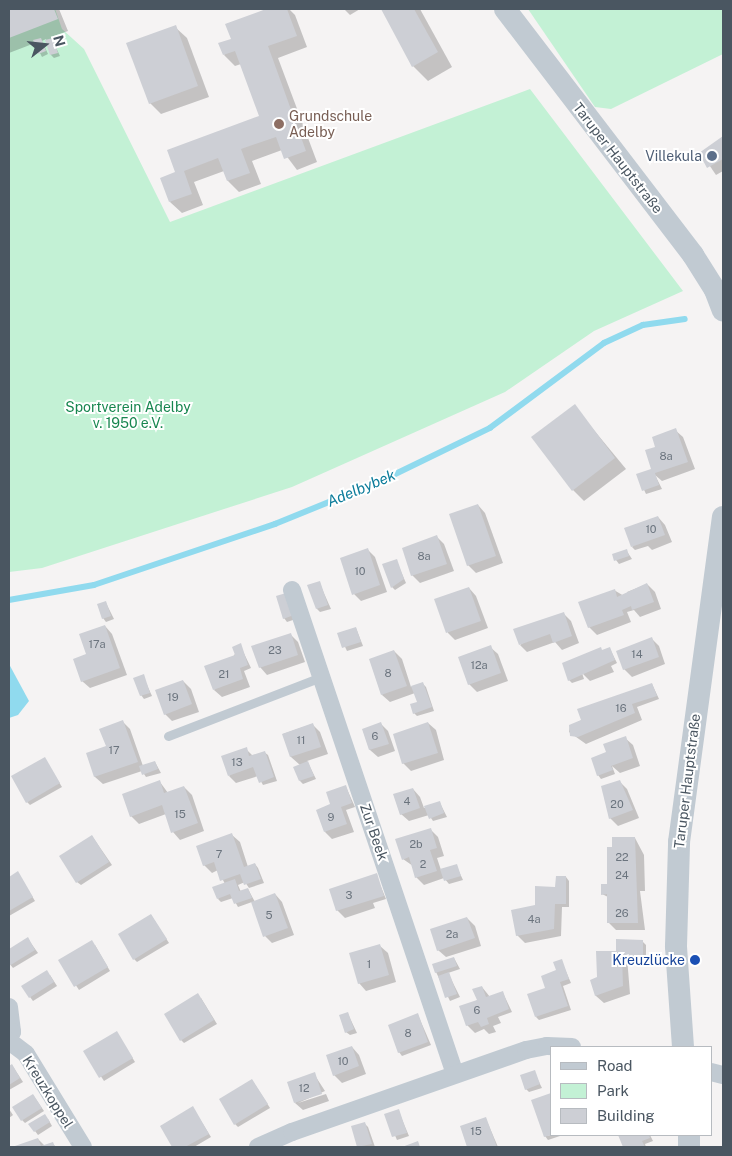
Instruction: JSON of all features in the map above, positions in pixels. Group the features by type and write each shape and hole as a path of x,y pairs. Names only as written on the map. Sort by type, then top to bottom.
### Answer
{"street":[{"name":"Taruper Hauptstraße","path":"505,9 693,255 715,290 723,311"},
{"name":"Taruper Hauptstraße","path":"683,1046 676,946 679,842 716,613 723,517"},
{"name":"Zur Beek","path":"292,590 455,1074"},
{"path":"9,1007 12,1032 9,1039"},
{"name":"Kreuzkoppel","path":"9,1039 26,1054 83,1147"},
{"path":"258,1147 292,1132 455,1074 526,1050 550,1046"}],"lane":[{"path":"168,736 321,677"}],"green space":[{"name":"Sportverein Adelby v. 1950 e.V.","path":"9,9 55,9 62,29 84,49 170,222 530,89 683,291 594,331 505,392 292,487 42,568 9,572"},
{"path":"528,9 723,9 723,54 611,109 595,107"}],"water":[{"path":"9,664 29,701 18,715 9,718"}],"building":[{"path":"9,9 54,9 58,19 9,38"},
{"path":"266,9 287,9 297,36 268,46 306,151 284,159 276,137 241,149 250,173 227,181 218,158 184,171 192,194 169,202 160,178 175,172 167,150 259,116 235,51 223,55 218,43 231,39 225,24"},
{"path":"381,9 414,9 438,52 412,67"},
{"path":"176,25 198,86 149,104 126,43"},
{"path":"41,38 46,51 38,54 33,40"},
{"path":"53,38 58,53 50,55 45,40"},
{"path":"723,136 723,159 707,168 699,153"},
{"path":"575,404 615,458 572,491 531,437"},
{"path":"676,428 688,462 655,473 659,485 642,491 636,474 651,469 645,450 655,447 652,437"},
{"path":"478,504 496,556 467,566 449,514"},
{"path":"658,516 665,535 631,547 624,528"},
{"path":"437,535 447,564 411,576 402,548"},
{"path":"368,548 380,585 352,595 340,558"},
{"path":"627,549 629,556 614,561 612,554"},
{"path":"397,559 404,579 391,588 382,564"},
{"path":"320,581 328,605 316,609 307,585"},
{"path":"647,583 654,602 632,610 631,606 622,610 624,615 588,628 578,602 615,589 617,597"},
{"path":"469,587 481,621 446,633 434,599"},
{"path":"286,593 294,615 283,619 276,596"},
{"path":"106,601 111,616 102,619 97,604"},
{"path":"564,612 572,636 553,643 550,634 519,645 513,629"},
{"path":"105,625 120,668 81,682 73,659 86,654 79,634"},
{"path":"356,627 361,642 342,648 337,633"},
{"path":"291,633 298,655 259,668 251,646"},
{"path":"652,637 659,657 623,670 616,651"},
{"path":"241,643 248,665 240,668 243,679 213,690 204,666 235,655 232,647"},
{"path":"491,645 501,673 468,685 458,657"},
{"path":"601,647 602,650 610,647 615,660 568,681 562,663"},
{"path":"394,650 407,686 381,695 369,659"},
{"path":"144,674 150,693 140,696 133,678"},
{"path":"183,680 192,704 164,715 155,690"},
{"path":"423,682 432,707 413,714 410,704 417,702 411,686"},
{"path":"652,683 657,696 632,704 635,713 578,737 570,736 569,725 581,720 577,709"},
{"path":"123,720 138,762 94,777 86,753 106,746 99,729"},
{"path":"381,722 389,744 369,750 362,729"},
{"path":"428,722 438,753 402,764 393,734"},
{"path":"313,723 321,747 290,757 282,734"},
{"path":"626,736 633,758 611,766 613,770 597,776 591,758 606,752 603,744"},
{"path":"247,747 249,756 265,751 274,777 259,783 253,767 228,776 221,756"},
{"path":"45,757 60,783 26,803 11,776"},
{"path":"155,761 158,769 142,775 139,766"},
{"path":"308,761 314,776 299,781 293,767"},
{"path":"160,780 164,793 184,786 198,823 171,833 162,805 130,817 122,794"},
{"path":"620,780 633,810 609,819 601,786"},
{"path":"346,785 352,803 341,807 347,824 324,832 316,810 330,804 326,792"},
{"path":"413,788 420,808 400,815 393,794"},
{"path":"440,801 444,813 429,819 424,806"},
{"path":"431,828 437,848 430,850 437,871 415,878 409,857 402,860 395,839"},
{"path":"232,833 244,867 255,863 261,879 244,885 240,874 220,881 214,862 203,866 196,846"},
{"path":"92,835 109,862 76,883 59,856"},
{"path":"612,837 635,837 638,923 607,923 607,894 601,895 601,884 607,884 607,847 612,847"},
{"path":"457,864 461,876 444,881 440,869"},
{"path":"18,871 33,897 9,911 9,877"},
{"path":"377,873 384,896 336,911 329,889"},
{"path":"556,876 566,876 566,904 555,904 554,929 516,936 511,910 535,905 535,886 555,887"},
{"path":"235,879 239,891 248,888 252,898 234,904 230,894 217,899 212,887"},
{"path":"275,893 288,928 263,937 251,902"},
{"path":"151,914 167,939 133,960 118,934"},
{"path":"467,917 475,938 437,951 430,929"},
{"path":"28,937 35,950 9,966 9,949"},
{"path":"616,939 643,940 643,955 622,955 623,986 595,996 590,980 597,977 596,951 616,951"},
{"path":"92,940 108,967 74,987 58,960"},
{"path":"380,944 389,975 358,984 349,953"},
{"path":"454,957 457,966 435,973 432,964"},
{"path":"562,959 569,979 560,982 568,1006 535,1017 527,994 545,988 541,976 556,970 553,962"},
{"path":"47,970 54,982 29,998 21,986"},
{"path":"449,972 457,994 445,998 438,976"},
{"path":"482,986 486,997 503,991 509,1009 487,1018 489,1024 481,1027 478,1022 466,1026 459,1006 477,1000 472,989"},
{"path":"198,993 214,1020 180,1041 164,1014"},
{"path":"348,1012 354,1029 345,1033 339,1015"},
{"path":"418,1013 428,1042 398,1053 388,1025"},
{"path":"117,1031 133,1058 99,1078 83,1051"},
{"path":"352,1046 359,1066 333,1076 326,1055"},
{"path":"12,1064 20,1078 9,1085 9,1066"},
{"path":"535,1070 540,1084 525,1090 520,1075"},
{"path":"315,1072 322,1094 294,1103 287,1082"},
{"path":"252,1079 268,1104 234,1125 219,1099"},
{"path":"550,1093 550,1135 544,1137 531,1100"},
{"path":"33,1094 42,1108 21,1121 12,1107"},
{"path":"193,1106 209,1134 185,1147 172,1147 160,1126"},
{"path":"399,1109 407,1133 392,1137 384,1114"},
{"path":"45,1114 50,1122 34,1132 28,1124"},
{"path":"486,1117 497,1147 467,1147 460,1126"},
{"path":"365,1122 372,1144 357,1147 351,1126"},
{"path":"618,1136 649,1136 650,1138 642,1141 645,1147 623,1147"},
{"path":"38,1138 41,1146 53,1142 55,1147 12,1147"},
{"path":"418,1141 420,1147 402,1147"}],"waterway":[{"name":"Adelbybek","path":"9,600 94,585 275,524 381,481 490,428 604,343 643,325 685,319"}],"place":[{"name":"Grundschule Adelby","path":"279,124"},
{"name":"Villekula","path":"712,156"},
{"name":"Kreuzlücke","path":"695,960"}]}
